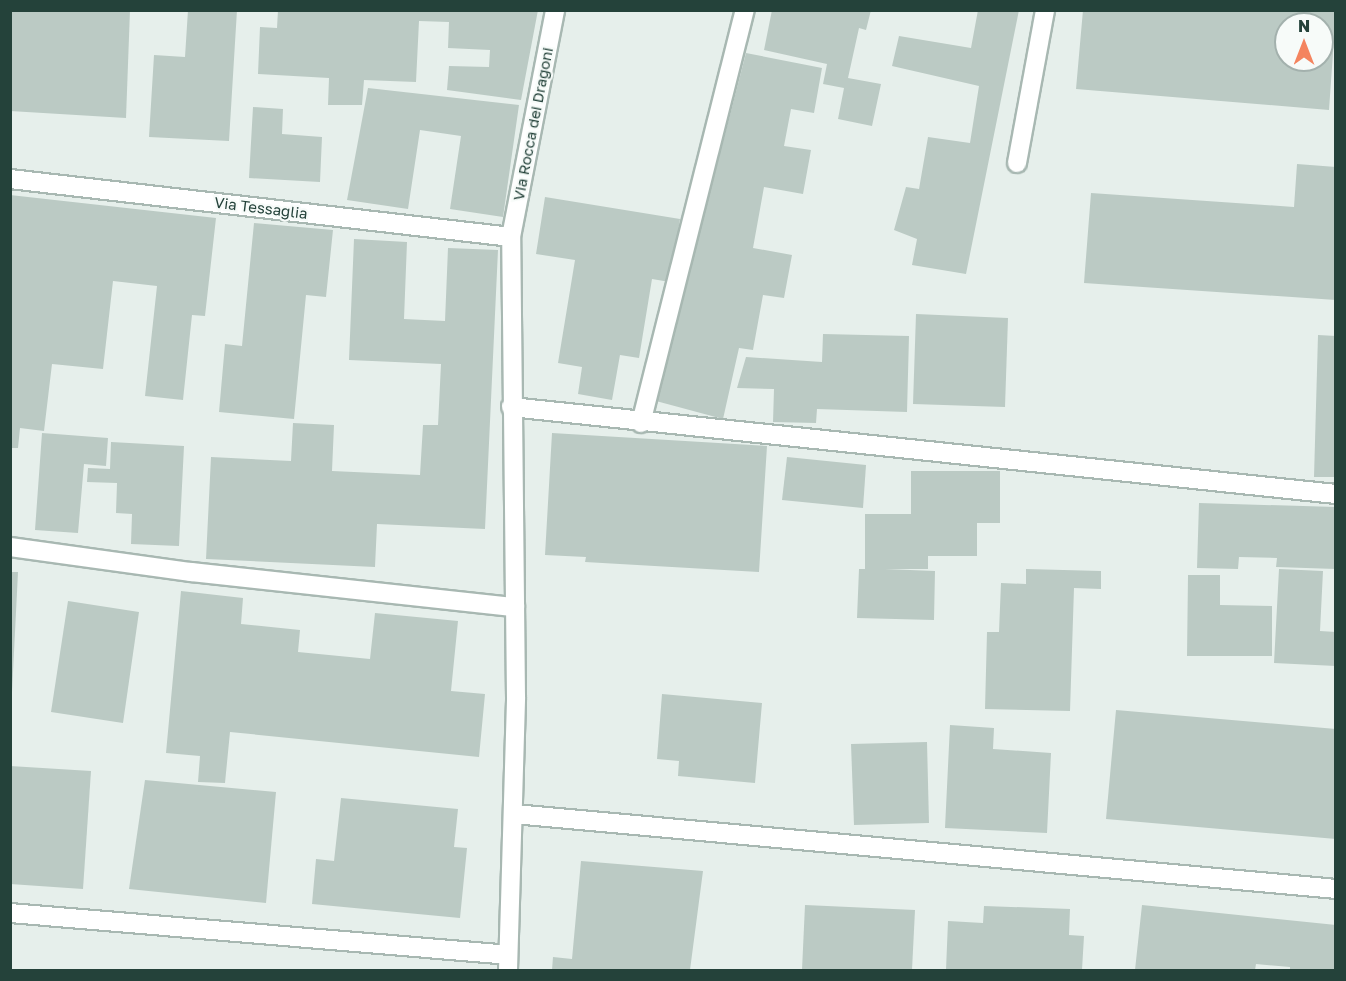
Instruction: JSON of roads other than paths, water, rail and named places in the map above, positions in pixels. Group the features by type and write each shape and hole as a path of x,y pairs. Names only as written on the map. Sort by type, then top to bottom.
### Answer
{"street":[{"name":"Via Rocca dei Dragoni","path":"507,963 514,814 515,607 511,407 511,237 555,10"},
{"path":"640,423 744,10"},
{"path":"1017,163 1045,10"},
{"name":"Via Tessaglia","path":"10,179 511,237"},
{"path":"511,407 640,423 1335,494"},
{"path":"10,547 192,572 515,607"},
{"path":"514,814 1335,889"},
{"path":"10,913 507,963"}]}
